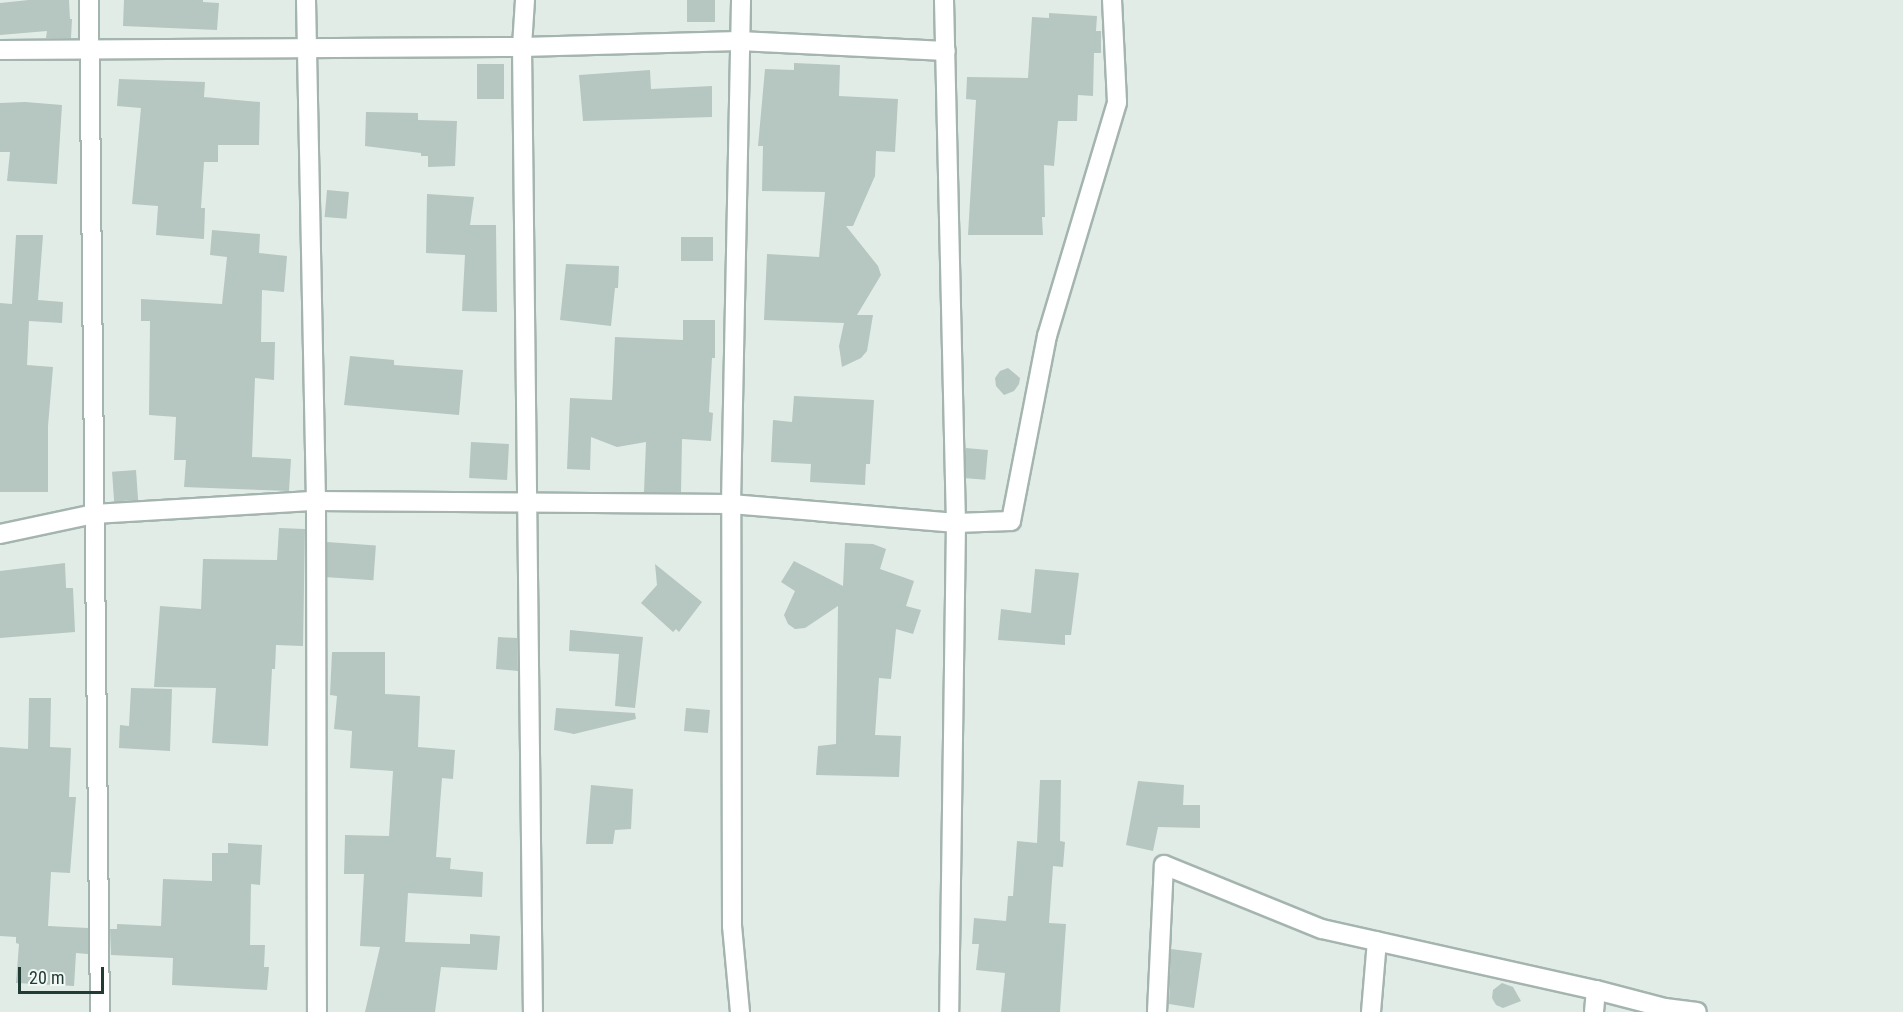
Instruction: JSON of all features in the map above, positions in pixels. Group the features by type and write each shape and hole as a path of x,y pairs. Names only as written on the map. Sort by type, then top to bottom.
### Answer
{"street":[{"path":"89,0 100,1012"},
{"path":"306,0 316,501 317,1012"},
{"path":"525,0 522,47 533,1012"},
{"path":"740,1012 732,926 731,504 741,0"},
{"path":"944,0 956,523 949,1012"},
{"path":"0,534 94,514 316,501 731,504 956,523 1011,521 1047,336 1117,102 1112,0"},
{"path":"0,50 89,51 306,46 522,47 740,41 946,51"},
{"path":"1157,1012 1164,865 1322,929 1596,990 1665,1008 1697,1012"},
{"path":"1371,1012 1377,940"},
{"path":"1594,1012 1596,990"}],"building":[{"path":"69,0 70,19 72,19 71,38 46,38 47,31 0,35 0,3"},
{"path":"124,0 203,0 203,2 219,3 217,30 123,26"},
{"path":"687,0 715,0 715,22 687,22"},
{"path":"1049,13 1097,16 1096,31 1101,31 1101,53 1094,53 1093,96 1078,95 1077,121 1058,121 1054,166 1044,165 1043,235 968,235 976,100 966,99 967,77 1028,78 1032,17 1049,18"},
{"path":"794,63 840,65 839,96 898,99 895,152 876,151 875,176 853,226 846,226 878,266 881,275 857,315 873,315 867,351 861,358 842,367 839,346 844,323 764,320 767,254 819,257 825,192 762,191 763,146 758,146 765,69 794,70"},
{"path":"477,64 504,64 504,99 477,99"},
{"path":"650,70 651,89 712,86 712,117 583,121 579,75"},
{"path":"119,79 205,82 204,97 260,102 259,145 218,145 218,162 204,162 201,208 205,208 204,239 156,235 158,206 132,204 141,108 117,106"},
{"path":"25,102 62,105 57,184 7,181 10,152 0,152 0,103"},
{"path":"366,112 418,113 418,120 457,121 455,166 428,167 428,156 421,156 421,153 365,146"},
{"path":"327,190 349,192 347,219 325,217"},
{"path":"427,194 474,197 470,225 496,225 497,312 462,311 465,255 426,253"},
{"path":"212,230 260,234 259,253 287,256 284,292 262,290 261,342 275,342 274,380 255,378 252,457 291,459 289,491 184,487 186,460 174,460 176,417 149,415 150,321 141,321 141,299 222,304 227,257 210,255"},
{"path":"16,235 43,235 38,300 63,302 62,323 29,321 27,365 53,367 48,426 48,492 0,492 0,303 12,304"},
{"path":"681,237 713,237 713,261 681,261"},
{"path":"566,264 619,266 618,288 615,288 611,326 560,320"},
{"path":"683,320 715,320 715,358 712,358 709,412 713,413 711,441 682,439 681,492 644,492 646,442 617,447 591,437 590,470 567,469 570,398 612,400 615,337 683,340"},
{"path":"350,356 394,360 394,365 463,370 459,415 344,405"},
{"path":"1008,368 1020,378 1014,391 1004,395 996,386 995,378 1000,371"},
{"path":"794,396 874,400 870,464 866,464 865,485 810,482 811,464 771,462 773,420 792,422"},
{"path":"471,442 509,444 507,480 469,478"},
{"path":"966,448 988,450 985,480 963,478"},
{"path":"136,470 138,500 114,502 112,472"},
{"path":"279,528 305,529 303,646 276,645 275,669 272,669 268,746 212,743 216,688 154,687 160,606 201,609 203,559 277,560"},
{"path":"327,542 376,545 373,580 325,577"},
{"path":"845,543 873,544 886,549 880,569 914,581 906,606 921,610 913,634 896,629 891,679 879,678 875,735 901,736 899,777 816,775 818,746 836,744 838,606 805,628 795,629 788,624 784,615 795,591 781,582 794,561 843,586"},
{"path":"65,563 66,588 73,588 75,632 0,638 0,571"},
{"path":"655,564 702,602 679,632 676,629 673,632 641,603 657,585"},
{"path":"1035,569 1079,573 1071,635 1065,635 1065,645 998,640 1001,609 1031,613"},
{"path":"570,630 643,637 635,708 615,706 619,654 569,651"},
{"path":"498,637 517,638 518,671 496,669"},
{"path":"332,652 385,652 385,694 420,696 418,747 455,750 453,779 442,778 436,857 451,858 450,869 483,872 482,897 408,893 405,942 470,944 470,934 500,936 497,970 441,967 435,1012 365,1012 380,947 360,946 364,874 344,874 345,835 389,836 393,771 350,768 352,731 334,729 337,696 330,695"},
{"path":"131,688 172,689 170,751 119,748 120,725 129,726"},
{"path":"29,698 51,698 50,747 71,748 69,797 76,797 70,873 51,872 48,926 88,928 88,954 76,953 74,986 16,983 19,944 16,943 16,937 0,936 0,747 28,749"},
{"path":"556,708 635,713 636,719 574,734 554,730"},
{"path":"686,708 710,710 708,733 684,731"},
{"path":"1040,780 1061,780 1060,841 1065,842 1063,867 1053,866 1049,923 1066,924 1060,1012 1001,1012 1005,973 976,970 979,944 972,944 974,918 1006,921 1008,896 1013,896 1017,841 1037,843"},
{"path":"1138,781 1184,785 1183,805 1200,805 1200,828 1158,827 1153,851 1126,845"},
{"path":"591,785 633,789 631,829 615,830 613,844 586,844"},
{"path":"228,843 262,845 260,885 251,884 250,945 265,945 264,967 269,967 267,990 172,985 173,958 111,955 110,929 117,929 117,924 161,926 163,879 212,881 212,853 228,853"},
{"path":"1171,949 1202,953 1194,1008 1169,1004"},
{"path":"1502,983 1513,987 1521,1001 1503,1008 1496,1005 1492,998 1493,990"}]}
